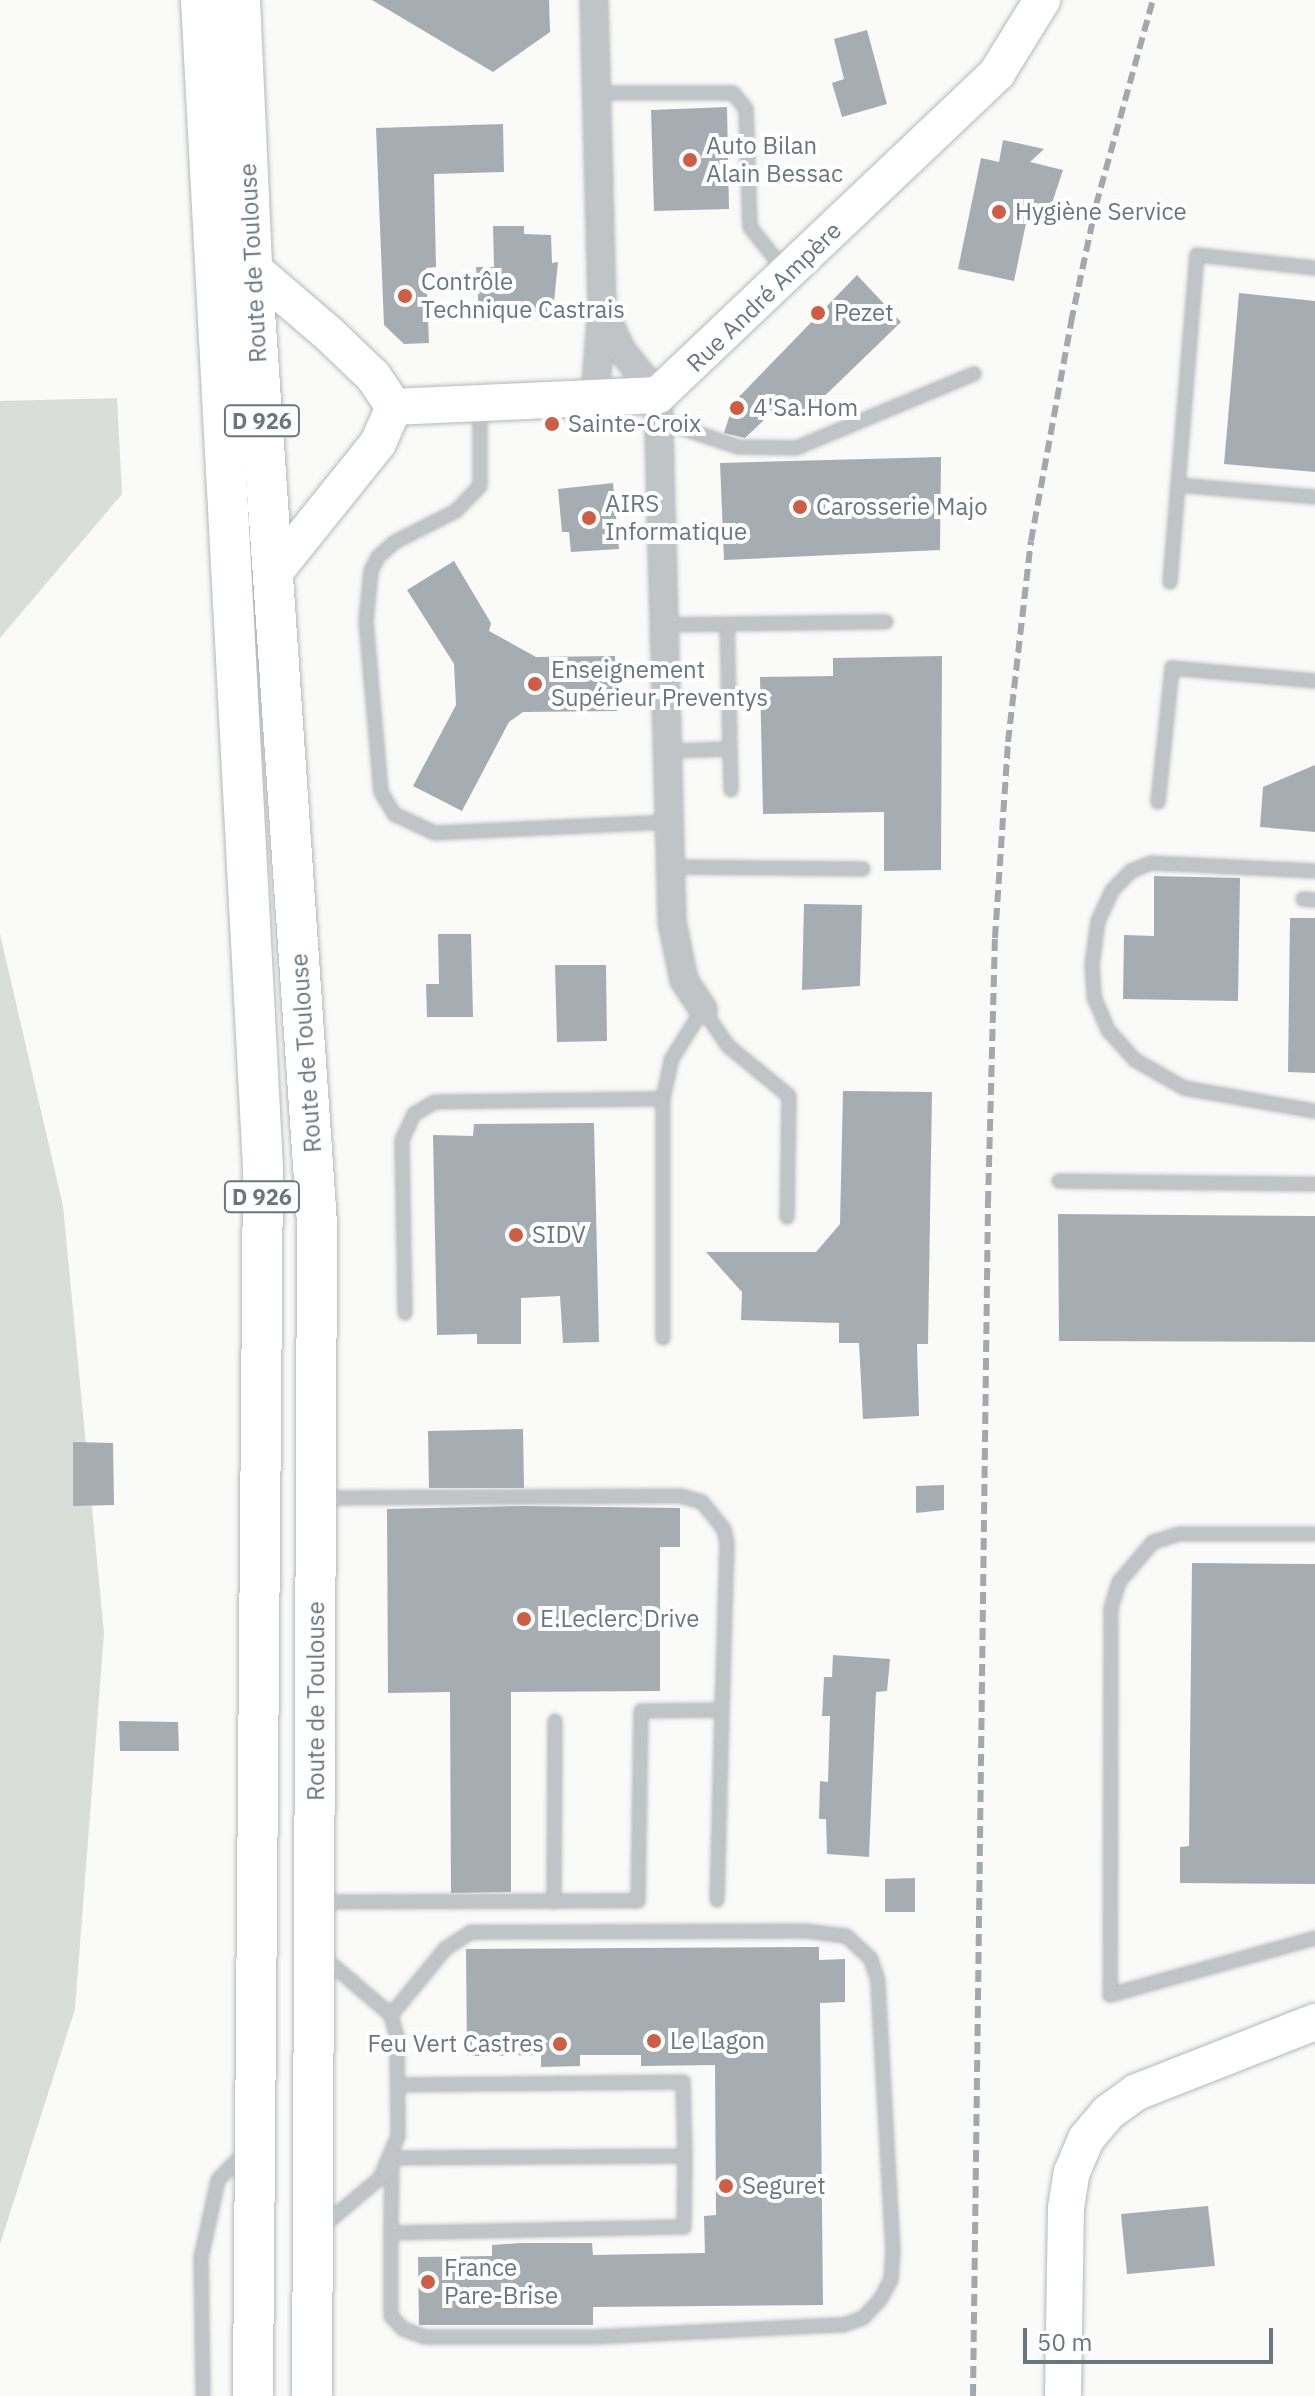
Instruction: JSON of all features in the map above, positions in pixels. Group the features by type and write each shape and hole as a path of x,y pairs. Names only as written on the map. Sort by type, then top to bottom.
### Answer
{"main road":[{"name":"Route de Toulouse","path":"201,0 263,1168 253,2396"},
{"name":"Route de Toulouse","path":"240,0 252,268 317,1223 312,2396"},
{"name":"Rue André Ampère","path":"658,407 789,274 997,73 1042,0"},
{"path":"252,268 373,376 394,407"},
{"path":"394,407 595,397 658,407"},
{"path":"273,574 378,443 394,407"},
{"path":"1063,2396 1066,2208 1072,2172 1086,2139 1109,2112 1137,2092 1315,2022"}],"street":[{"path":"594,0 602,308 595,397"},
{"path":"602,308 622,351 658,407 670,867 679,962 703,1009"}],"lane":[{"path":"596,93 733,93 746,109 750,227 789,274"},
{"path":"1170,582 1197,255 1315,268"},
{"path":"658,407 738,447 796,448 974,374"},
{"path":"480,403 480,486 456,511 395,542 378,557 371,571 366,621 381,792 394,814 435,833 669,822"},
{"path":"1178,485 1315,497"},
{"path":"664,625 886,622"},
{"path":"727,624 731,790"},
{"path":"1158,802 1172,668 1315,681"},
{"path":"668,751 730,749"},
{"path":"1315,871 1151,863 1131,871 1112,891 1098,921 1092,965 1094,997 1108,1030 1135,1060 1184,1088 1315,1111"},
{"path":"670,867 863,869"},
{"path":"663,1338 663,1099 671,1060 703,1009 728,1046 789,1096 787,1217"},
{"path":"405,1313 402,1140 414,1114 435,1102 663,1099"},
{"path":"1059,1181 1315,1184"},
{"path":"316,1498 681,1496 702,1502 718,1519 727,1543 717,1900"},
{"path":"1315,1534 1179,1534 1153,1542 1119,1582 1111,1608 1110,1995 1315,1938"},
{"path":"316,1902 638,1901 641,1711 722,1710"},
{"path":"554,1902 555,1721"},
{"path":"315,1949 391,2015 398,2085 398,2136 392,2158 391,2316 403,2329 425,2337 594,2337 843,2325 863,2318 880,2300 891,2279 893,2252 878,1981 871,1959 846,1936 808,1931 471,1932 446,1948 391,2015"},
{"path":"391,2233 684,2227 683,2082 398,2085"},
{"path":"203,2396 201,2258 218,2180 253,2144"},
{"path":"392,2158 685,2156"},
{"path":"313,2237 345,2204 368,2191 392,2158"}],"shaded area":[{"path":"117,398 122,494 0,638 0,401"},
{"path":"0,934 63,1206 104,1633 75,2009 0,2244"}],"building":[{"path":"372,0 549,0 550,32 493,72"},
{"path":"867,30 887,104 842,117 832,83 844,79 834,39"},
{"name":"Auto Bilan Alain Bessac","path":"727,107 729,209 654,211 651,110"},
{"path":"503,124 504,172 434,174 436,267 426,268 429,343 404,344 384,325 376,128"},
{"name":"Hygiène Service","path":"1003,140 1044,149 1030,162 1063,170 1048,215 1029,209 1014,281 958,269 981,158 999,162"},
{"path":"493,226 524,226 524,234 551,235 552,263 558,262 553,312 479,313 476,267 494,267"},
{"path":"857,275 901,322 804,416 787,398 745,438 724,433 734,402"},
{"path":"1239,293 1315,301 1315,472 1224,464"},
{"name":"Carosserie Majo","path":"941,457 940,550 724,560 720,463"},
{"name":"AIRS Informatique","path":"613,483 619,549 571,552 569,532 562,532 558,489"},
{"name":"Enseignement Supérieur Preventys","path":"454,561 491,623 489,631 536,657 615,656 617,711 523,712 509,722 462,811 413,786 456,705 454,664 407,590"},
{"path":"942,656 941,870 884,871 884,812 763,814 760,677 833,676 833,658"},
{"path":"1315,765 1315,832 1260,827 1263,787"},
{"path":"1154,876 1240,878 1238,1001 1123,999 1124,935 1154,936"},
{"path":"804,904 862,905 860,986 802,990"},
{"path":"1290,918 1315,918 1315,1073 1288,1072"},
{"path":"438,934 471,934 473,1017 427,1017 426,984 439,984"},
{"path":"555,965 606,965 607,1041 557,1042"},
{"path":"843,1091 932,1092 928,1344 917,1344 919,1416 863,1419 859,1343 839,1343 839,1323 741,1320 742,1292 706,1252 816,1252 840,1224"},
{"name":"SIDV","path":"594,1123 599,1342 563,1343 560,1296 521,1298 521,1344 477,1344 477,1334 437,1335 433,1135 473,1136 474,1124"},
{"path":"1058,1214 1315,1216 1315,1342 1059,1341"},
{"path":"523,1429 524,1488 429,1488 428,1431"},
{"path":"73,1442 113,1443 114,1505 73,1506"},
{"path":"944,1485 944,1510 916,1513 916,1486"},
{"name":"E.Leclerc Drive","path":"524,1506 680,1508 680,1547 660,1547 660,1691 511,1692 511,1892 451,1893 450,1692 388,1693 387,1509"},
{"path":"1192,1563 1315,1564 1315,1884 1180,1883 1180,1847 1189,1846"},
{"path":"833,1655 890,1659 887,1691 876,1692 869,1857 827,1854 826,1819 819,1819 820,1781 828,1782 830,1716 822,1716 824,1677 832,1677"},
{"path":"119,1721 178,1722 179,1751 120,1751"},
{"path":"915,1878 915,1912 885,1912 885,1879"},
{"path":"819,1947 819,1960 845,1959 845,2002 820,2003 823,2305 593,2307 593,2325 419,2325 418,2257 492,2256 492,2245 521,2243 592,2243 593,2255 705,2253 704,2216 716,2215 715,2065 641,2066 641,2055 580,2055 580,2066 541,2067 541,2055 467,2056 466,1949"},
{"path":"1208,2206 1215,2266 1127,2274 1121,2214"}],"railway":[{"path":"973,2396 988,1203 995,938 1008,742 1031,541 1071,322 1096,205 1153,0"}],"place":[{"name":"Auto Bilan Alain Bessac","path":"690,160"},
{"name":"Hygiène Service","path":"999,212"},
{"name":"Contrôle Technique Castrais","path":"405,296"},
{"name":"Pezet","path":"818,313"},
{"name":"4'Sa.Hom","path":"737,408"},
{"name":"Sainte-Croix","path":"552,424"},
{"name":"Carosserie Majo","path":"800,507"},
{"name":"AIRS Informatique","path":"589,518"},
{"name":"Enseignement Supérieur Preventys","path":"535,684"},
{"name":"SIDV","path":"516,1235"},
{"name":"E.Leclerc Drive","path":"524,1619"},
{"name":"Le Lagon","path":"654,2041"},
{"name":"Feu Vert Castres","path":"560,2044"},
{"name":"Seguret","path":"726,2186"},
{"name":"France Pare-Brise","path":"428,2282"}]}
